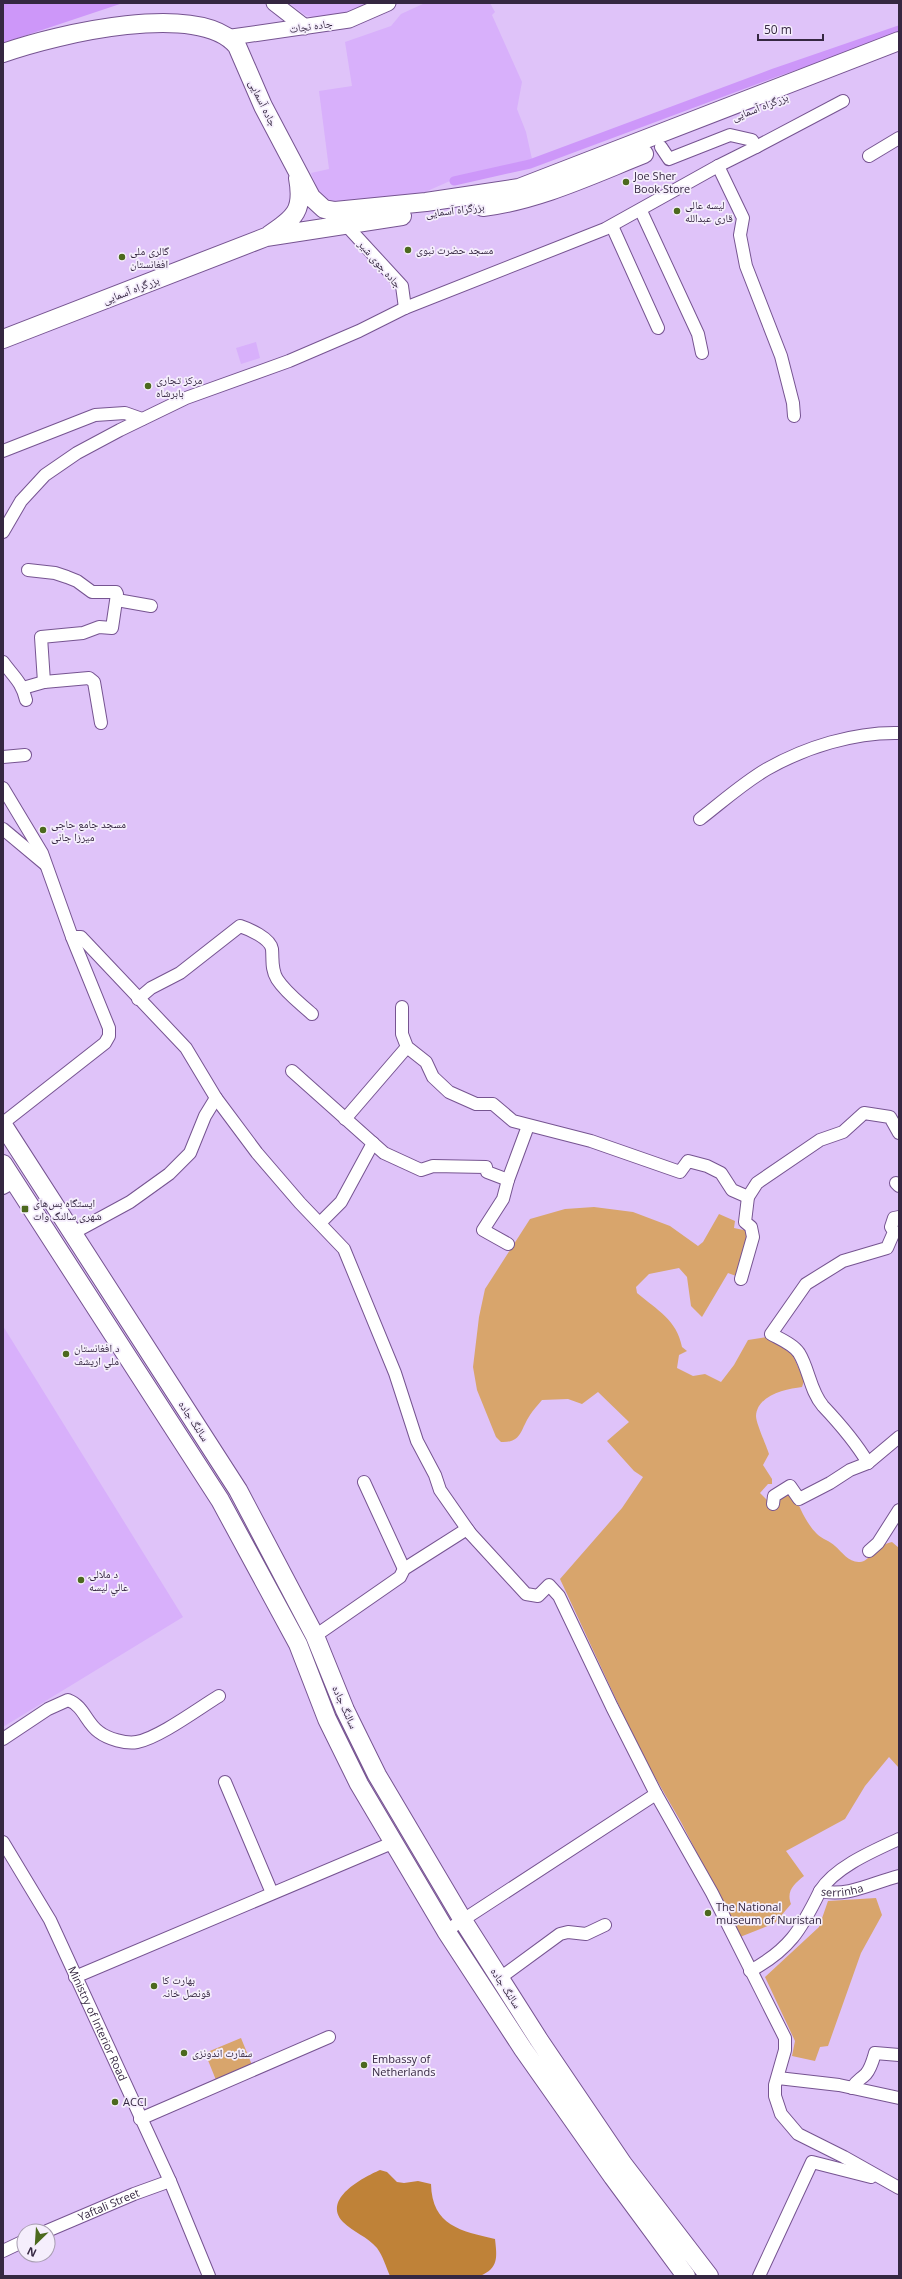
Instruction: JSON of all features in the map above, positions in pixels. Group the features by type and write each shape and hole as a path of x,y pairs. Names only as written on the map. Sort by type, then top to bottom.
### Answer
{"highway":[{"path":"3,52 112,20 143,17 172,16 206,20 218,26 232,37"},
{"name":"جاده آسمایی","path":"232,37 263,106 296,168"},
{"name":"بزرگراه آسمایی","path":"296,168 316,204 328,211 426,202 505,191 664,133 899,40"},
{"name":"بزرگراه آسمایی","path":"3,339 266,237 345,224 513,203 556,189 899,52"},
{"path":"266,237 287,223 295,213 301,197 296,168"},
{"name":"سالنگ جاده","path":"3,1124 238,1490 315,1636 346,1710 377,1775 464,1922 623,2164 709,2276"},
{"name":"سالنگ جاده","path":"3,1164 9,1185 141,1378 220,1500 298,1644 328,1719 359,1784 392,1843 446,1931 523,2049 613,2177 686,2276"},
{"path":"141,1378 158,1366"}],"main road":[{"path":"274,3 305,27"},
{"name":"جاده نجات","path":"232,37 349,20 388,3"}],"street":[{"path":"3,532 20,502 45,475 77,453 142,419 204,391 289,361 359,331 405,308 572,244 612,226 641,211 718,166 844,101"},
{"path":"661,147 670,159 730,135 752,140 756,147"},
{"path":"877,154 899,138"},
{"path":"718,166 743,218 740,235 746,266 782,356 793,404 794,416"},
{"path":"641,211 698,334 702,353"},
{"name":"جاده جوی شیر","path":"345,224 402,286 405,308"},
{"path":"612,226 658,328"},
{"path":"3,451 95,415 125,413 142,419"},
{"path":"28,570 67,577 77,581 92,592 116,592 117,600 112,628 99,628 83,633 41,637 44,682"},
{"path":"117,600 150,606"},
{"path":"3,662 23,688 26,700"},
{"path":"23,688 44,682 89,678 92,680 101,723"},
{"path":"700,819 767,770 824,743 886,733 899,733"},
{"path":"3,758 25,755"},
{"path":"3,788 9,801 32,836 46,865 72,937 109,1028 109,1036 106,1043 3,1124"},
{"path":"3,829 46,865"},
{"path":"138,999 151,988 180,973 240,926 269,943 272,949 272,967 277,979 288,993 312,1014"},
{"path":"72,937 80,937 186,1048 216,1098 257,1153 344,1249 395,1374 417,1441 435,1475 440,1490 470,1533"},
{"path":"402,1007 402,1034 407,1047 426,1062 433,1077 449,1092 476,1104 493,1104 513,1121 528,1124 528,1126 591,1140 680,1172 688,1161 707,1166 721,1173 732,1190 748,1197"},
{"path":"345,1119 407,1047"},
{"path":"292,1071 389,1156 421,1170 433,1166 486,1167 487,1172 508,1180"},
{"path":"73,1233 130,1202 169,1174 190,1153 205,1116 216,1098"},
{"path":"741,1280 753,1237 751,1226 745,1222 748,1197 760,1181 820,1140 843,1132 864,1113 890,1117 899,1133"},
{"path":"508,1244 483,1230 503,1199 508,1180 528,1126"},
{"path":"320,1223 341,1202 373,1143"},
{"path":"868,1463 853,1439 824,1406 812,1388 798,1352 786,1342 771,1334 806,1284 843,1261 887,1248 894,1232 891,1227 894,1218 899,1217"},
{"path":"773,1504 774,1496 790,1486 799,1498 850,1470 868,1463 899,1437"},
{"path":"364,1482 404,1569"},
{"path":"869,1551 878,1543 899,1510"},
{"path":"315,1636 400,1577 404,1569 460,1532 467,1529 526,1594 538,1596 549,1585 559,1596 612,1707 656,1794 712,1893 785,2038 775,2096 781,2114 798,2134 899,2188"},
{"path":"3,1739 48,1709 68,1700 84,1712 98,1732 128,1742 138,1742 173,1725 219,1696"},
{"path":"225,1782 272,1893"},
{"path":"446,1931 464,1922 526,1878 656,1794"},
{"path":"820,1891 826,1880 836,1872 899,1839"},
{"name":"Ministry of Interior Road","path":"3,1842 50,1920 140,2119 170,2181 209,2276"},
{"path":"75,1977 392,1843"},
{"name":"serrinha","path":"750,1971 766,1963 803,1926 820,1891 841,1893 861,1890 880,1880 899,1876"},
{"path":"500,1978 560,1934 568,1932 586,1934 605,1925"},
{"path":"140,2119 329,2037"},
{"path":"852,2088 857,2080 865,2075 871,2066 874,2053 899,2055"},
{"path":"778,2078 852,2088 899,2098"},
{"path":"759,2276 812,2162 880,2177"},
{"name":"Yaftali Street","path":"56,2227 134,2194 170,2181"},
{"path":"3,2251 16,2245"}],"shaded area":[{"path":"3,3 123,3 3,43"},
{"path":"289,3 372,3 349,13 320,19 305,15"},
{"path":"425,3 490,3 495,12 492,15 522,82 517,109 526,132 532,159 459,177 407,200 329,204 321,197 311,173 329,169 319,91 352,86 345,42 391,26 401,14"},
{"path":"256,342 260,358 241,364 236,348"},
{"path":"594,1207 633,1212 670,1226 698,1246 703,1242 719,1214 735,1221 734,1228 748,1231 748,1242 736,1276 728,1273 702,1317 691,1306 687,1277 679,1268 649,1274 636,1287 637,1293 659,1310 676,1330 682,1347 687,1351 679,1355 677,1368 693,1376 705,1374 721,1382 734,1365 748,1340 767,1337 793,1355 804,1381 802,1387 788,1389 773,1394 761,1403 756,1416 759,1429 769,1454 763,1465 772,1479 772,1484 768,1484 760,1493 770,1503 787,1490 793,1493 809,1524 819,1536 833,1544 852,1561 863,1561 882,1546 892,1542 899,1548 899,1768 889,1757 865,1786 845,1819 786,1851 804,1876 794,1885 790,1892 791,1904 775,1923 740,1937 681,1822 641,1753 560,1579 622,1508 643,1477 634,1471 607,1441 629,1422 598,1392 582,1404 568,1399 542,1400 531,1413 517,1438 508,1442 501,1442 496,1437 477,1390 473,1367 479,1317 485,1289 530,1219 565,1209"},
{"name":"د ملالۍ عالي لیسه","path":"3,1326 183,1617 3,1727"},
{"path":"876,1898 882,1915 861,1953 828,2046 820,2047 815,2061 792,2056 795,2041 765,1977 819,1927 828,1901"},
{"path":"241,2038 252,2065 216,2080 205,2053"},
{"path":"380,2170 387,2172 397,2182 404,2183 418,2181 431,2184 433,2198 437,2209 443,2218 460,2229 495,2239 496,2257 494,2266 480,2276 390,2276 383,2258 377,2248 343,2222 338,2213 337,2205 347,2190 364,2178"}],"waterway":[{"path":"454,181 530,164 774,73 899,30"}],"place":[{"name":"Joe Sher Book Store","path":"626,182"},
{"name":"لیسه عالی قاری عبدالله","path":"677,211"},
{"name":"مسجد حضرت نبوی","path":"408,250"},
{"name":"گالری ملی افغانستان","path":"122,257"},
{"name":"مرکز تجاری بابرشاه","path":"148,386"},
{"name":"مسجد جامع حاجی میرزا جانی","path":"43,830"},
{"name":"ایستگاه بس‌های شهری سالنگ وات","path":"25,1209"},
{"name":"د افغانستان ملي اریشف","path":"66,1354"},
{"name":"د ملالۍ عالي لیسه","path":"81,1580"},
{"name":"The National museum of Nuristan","path":"708,1913"},
{"name":"بھارت کا قونصل خانہ","path":"154,1986"},
{"name":"سفارت اندونزی","path":"184,2053"},
{"name":"Embassy of Netherlands","path":"364,2065"},
{"name":"ACCI","path":"115,2102"}]}
